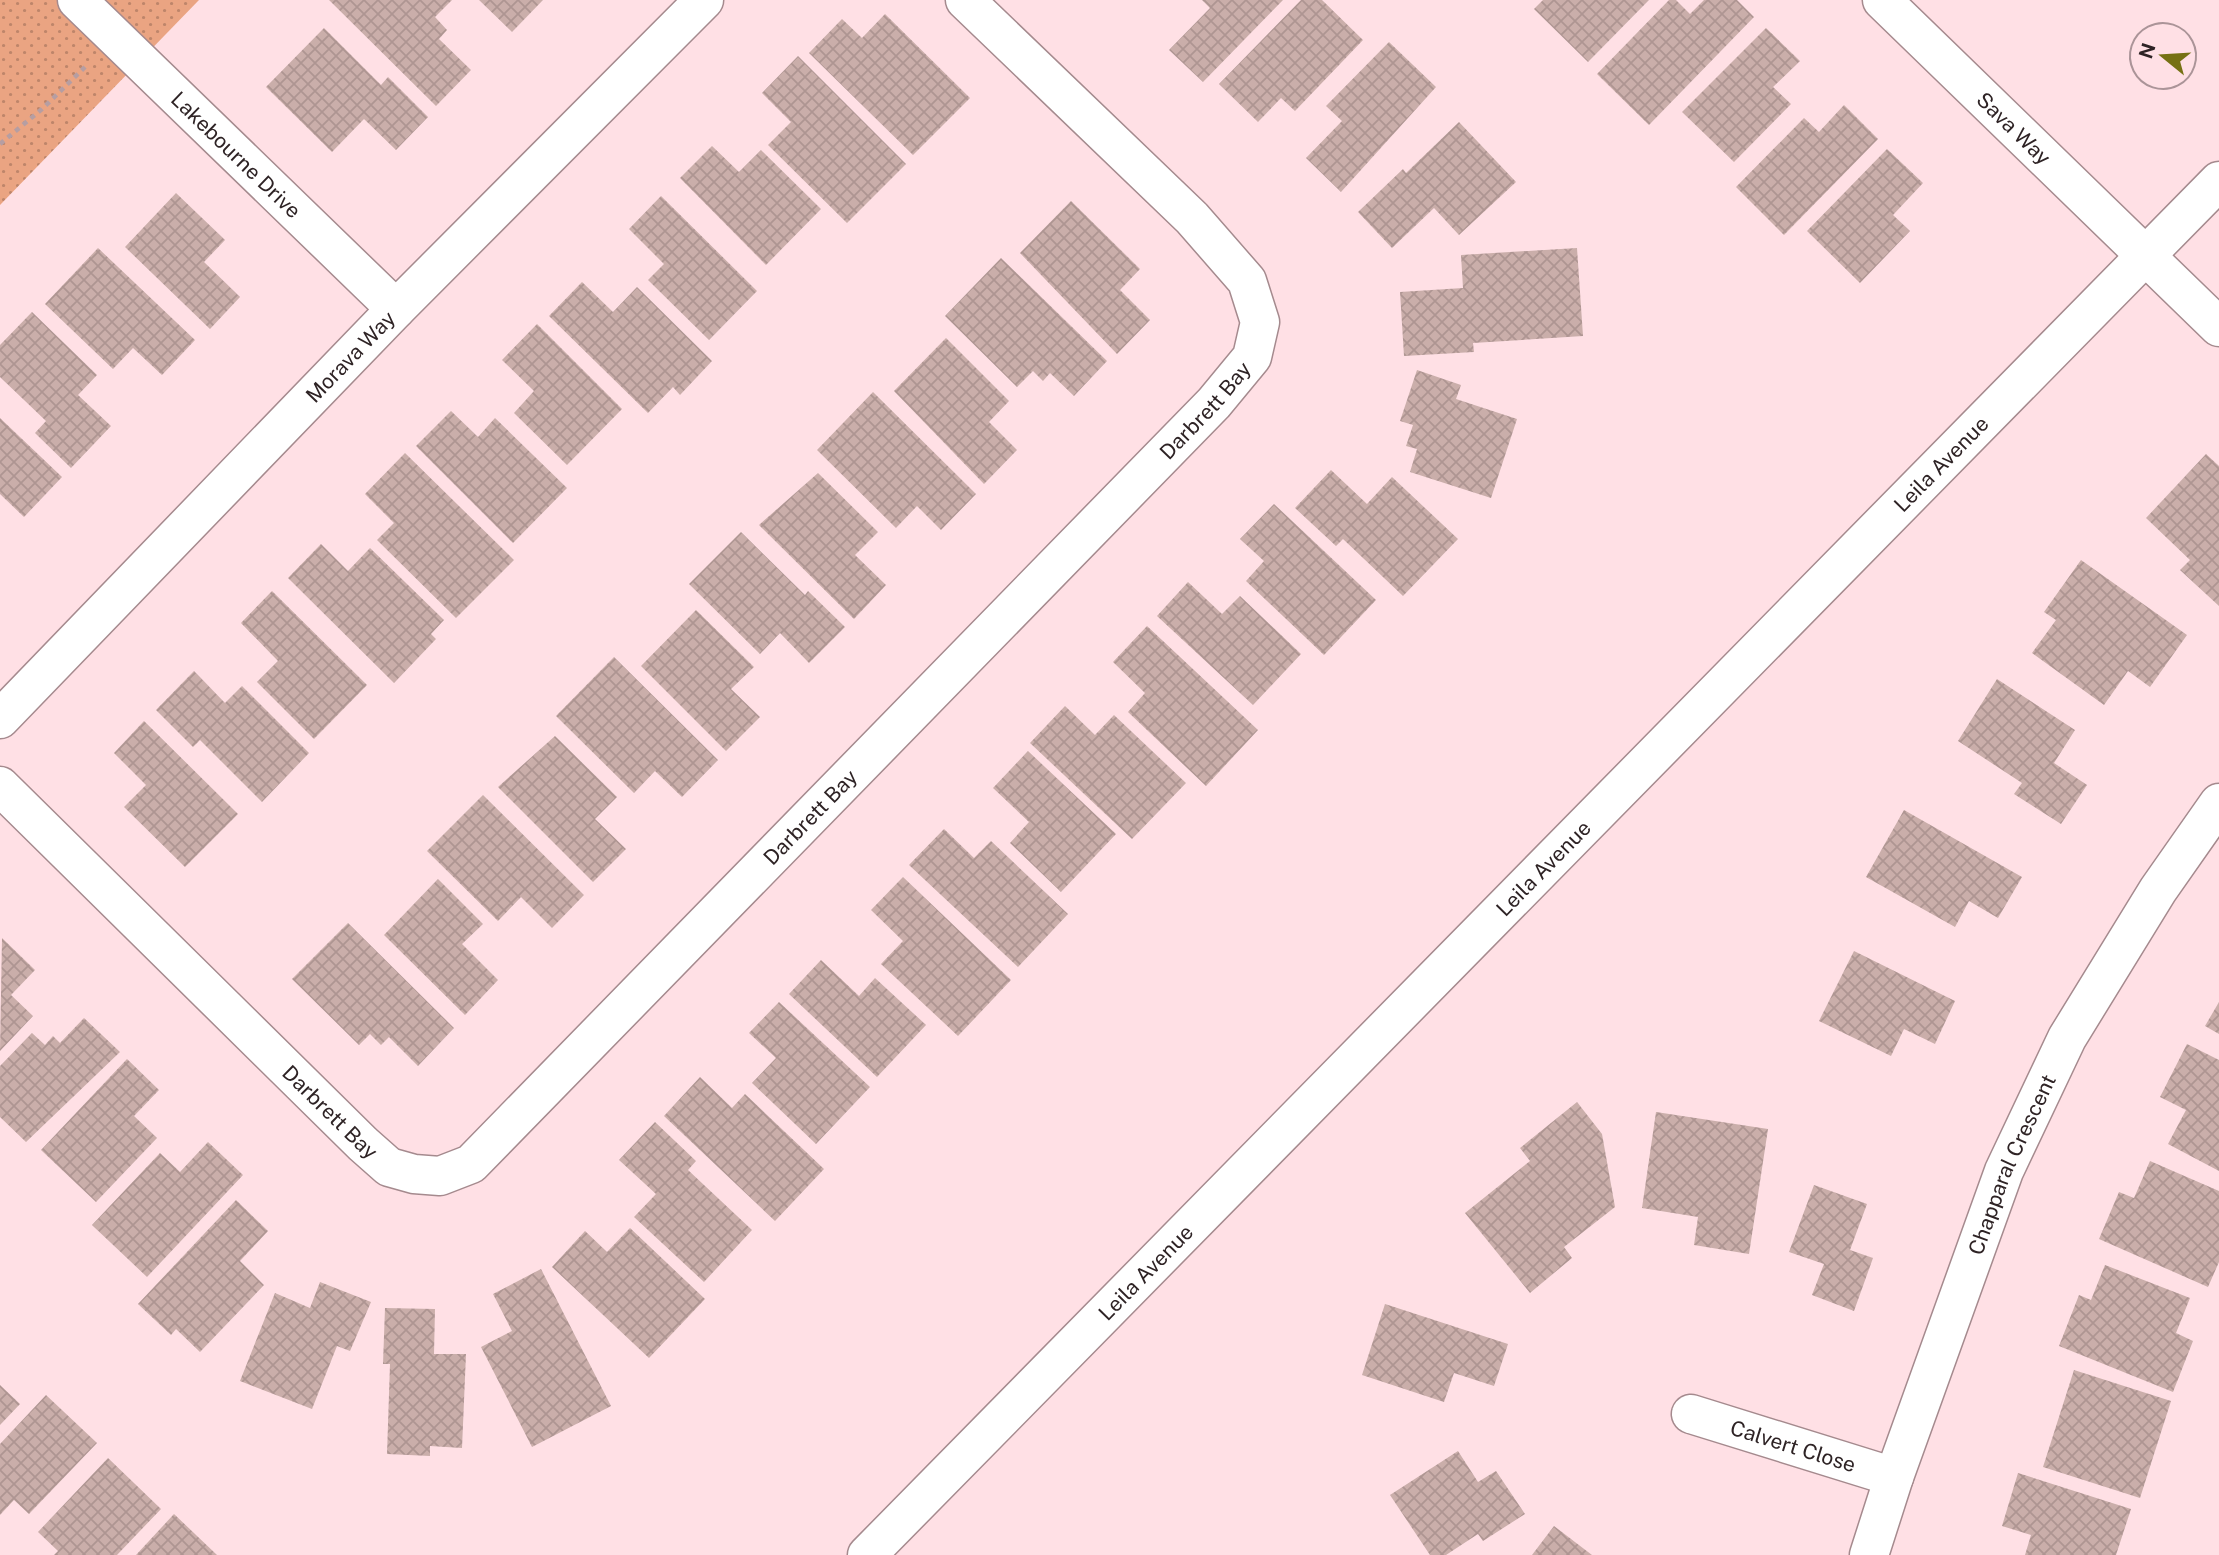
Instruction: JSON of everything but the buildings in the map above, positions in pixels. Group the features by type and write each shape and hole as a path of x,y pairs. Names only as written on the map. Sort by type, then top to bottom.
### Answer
{"street":[{"name":"Lakebourne Drive","path":"77,0 396,309"},
{"name":"Morava Way","path":"0,719 396,309 704,0"},
{"name":"Darbrett Bay","path":"0,786 389,1167 414,1174 440,1176 471,1164 1214,403 1252,357 1260,322 1247,281 1192,218 965,0"},
{"name":"Sava Way","path":"1882,0 2219,327"},
{"name":"Leila Avenue","path":"867,1555 2219,181"},
{"name":"Chapparal Crescent","path":"1869,1555 1894,1476 2004,1171 2067,1038 2158,890 2219,803"},
{"name":"Calvert Close","path":"1691,1414 1894,1476"}],"path":[{"path":"0,144 115,38"}],"shaded area":[{"path":"0,0 199,0 0,205"}]}
